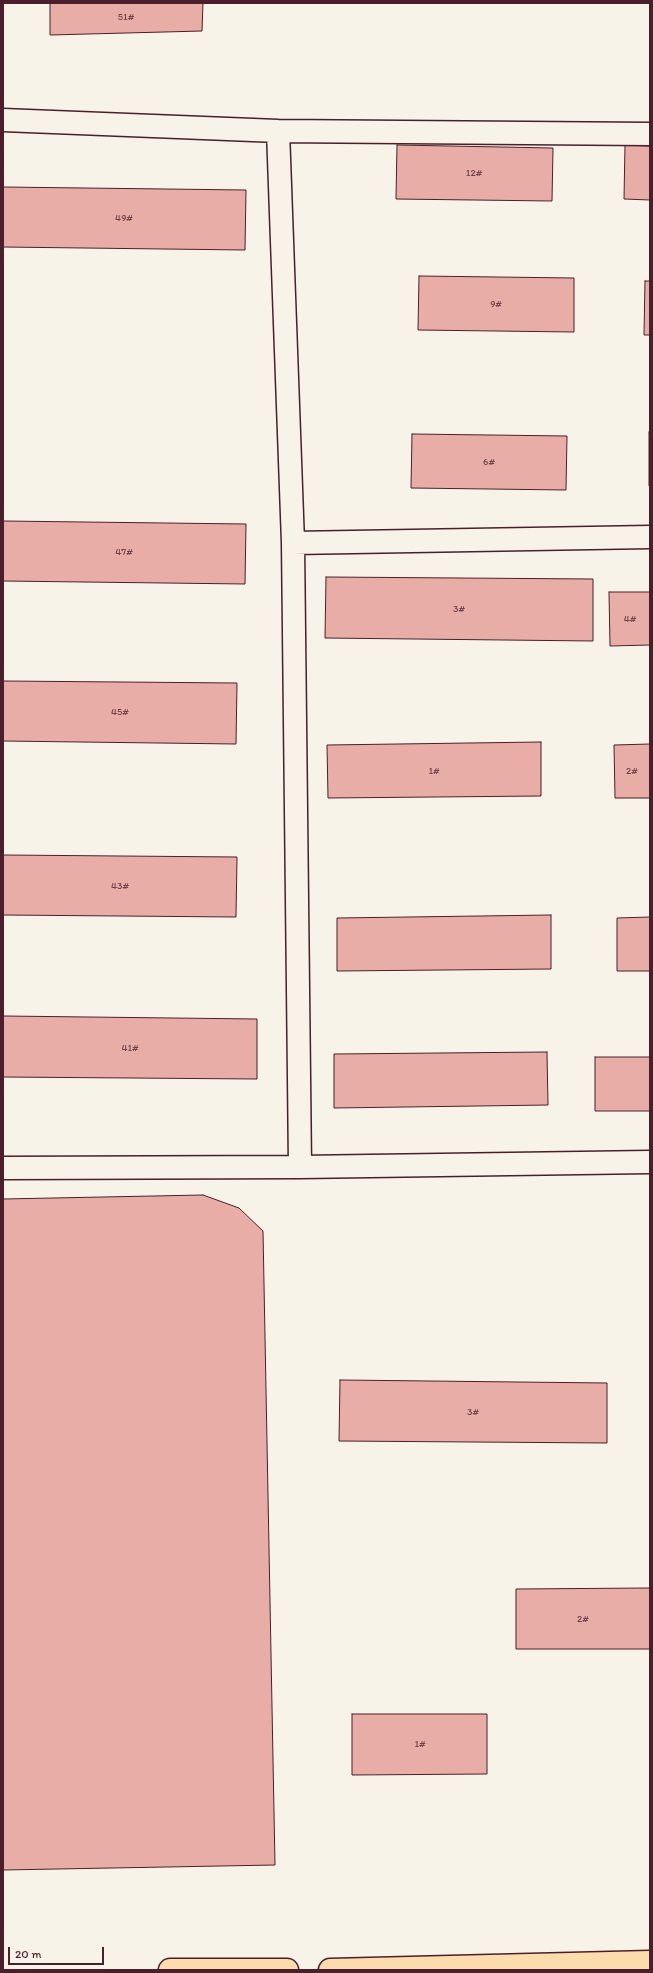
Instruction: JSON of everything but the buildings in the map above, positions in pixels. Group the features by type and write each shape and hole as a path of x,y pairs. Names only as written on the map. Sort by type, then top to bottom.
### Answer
{"main road":[{"path":"330,1970 650,1962"},
{"path":"170,1970 287,1970"}],"street":[{"path":"3,120 278,131 650,134"},
{"path":"278,131 293,543 300,1168"},
{"path":"293,543 650,537"},
{"path":"3,1168 300,1168 650,1162"}]}
